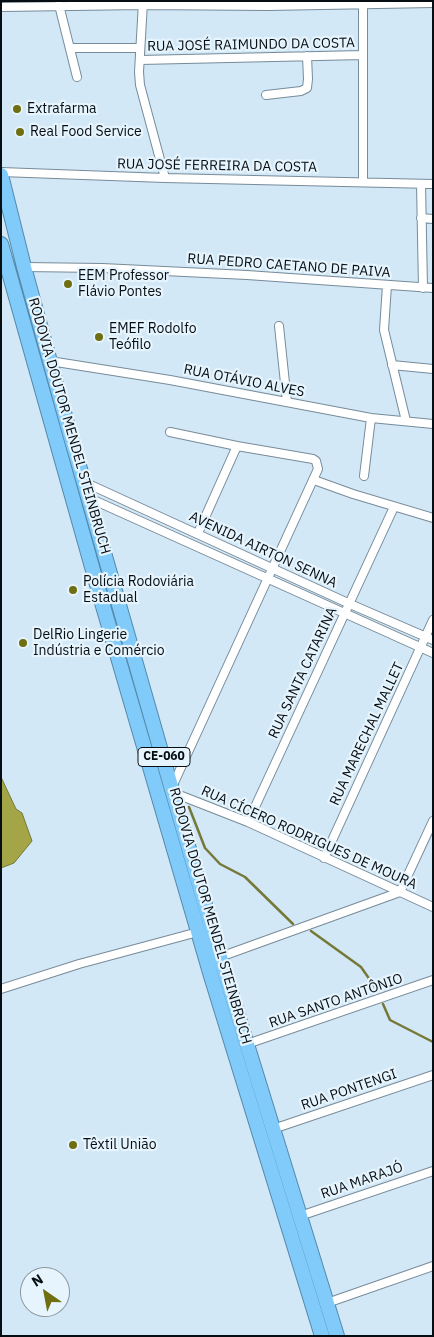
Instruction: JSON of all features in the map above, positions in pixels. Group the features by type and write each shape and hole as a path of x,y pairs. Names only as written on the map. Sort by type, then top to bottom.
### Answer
{"highway":[{"name":"RODOVIA DOUTOR MENDEL STEINBRUCH","path":"1,174 50,361 220,957 338,1336"},
{"name":"RODOVIA DOUTOR MENDEL STEINBRUCH","path":"1,244 198,932 322,1336"}],"street":[{"path":"1,7 143,3 433,3"},
{"path":"143,3 140,85 165,178"},
{"path":"363,3 363,182"},
{"path":"59,5 77,77"},
{"path":"70,48 140,48"},
{"path":"266,95 302,91 307,88 307,56"},
{"name":"RUA JOSÉ RAIMUNDO DA COSTA","path":"140,60 363,56"},
{"name":"RUA JOSÉ FERREIRA DA COSTA","path":"1,174 433,184"},
{"path":"422,184 423,288"},
{"path":"421,218 433,219"},
{"name":"RUA PEDRO CAETANO DE PAIVA","path":"24,267 102,268 247,275 433,288"},
{"path":"387,285 384,330 406,420"},
{"path":"279,326 287,402"},
{"name":"RUA OTÁVIO ALVES","path":"50,361 170,380 371,418 433,424"},
{"path":"392,365 433,369"},
{"path":"364,476 371,418"},
{"path":"170,432 313,459 316,461 318,469 173,790"},
{"path":"198,534 237,446"},
{"path":"314,480 433,518"},
{"name":"AVENIDA AIRTON SENNA","path":"84,482 350,604 429,638"},
{"name":"AVENIDA AIRTON SENNA","path":"89,498 433,654"},
{"name":"RUA SANTA CATARINA","path":"248,822 394,507"},
{"path":"208,552 213,540"},
{"name":"RUA MARECHAL MALLET","path":"324,858 420,648 429,638 433,620"},
{"name":"RUA CÍCERO RODRIGUES DE MOURA","path":"173,790 248,822 433,907"},
{"path":"220,957 400,892 433,821"},
{"path":"1,989 79,964 198,932"},
{"name":"RUA SANTO ANTÔNIO","path":"247,1044 433,980"},
{"name":"RUA PONTENGI","path":"274,1129 433,1075"},
{"name":"RUA MARAJÓ","path":"300,1216 433,1171"},
{"path":"327,1303 433,1266"}],"shaded area":[{"path":"1,777 16,809 22,813 32,841 14,863 1,868"}],"waterway":[{"path":"189,807 205,848 220,864 245,877 293,924"},
{"path":"311,931 361,967 377,990"},
{"path":"383,1004 390,1020 433,1042"}],"place":[{"name":"Extrafarma","path":"17,109"},
{"name":"Real Food Service","path":"20,132"},
{"name":"EEM Professor Flávio Pontes","path":"68,284"},
{"name":"EMEF Rodolfo Teófilo","path":"99,337"},
{"name":"Polícia Rodoviária Estadual","path":"73,590"},
{"name":"DelRio Lingerie Indústria e Comércio","path":"23,643"},
{"name":"Têxtil União","path":"73,1145"}]}
